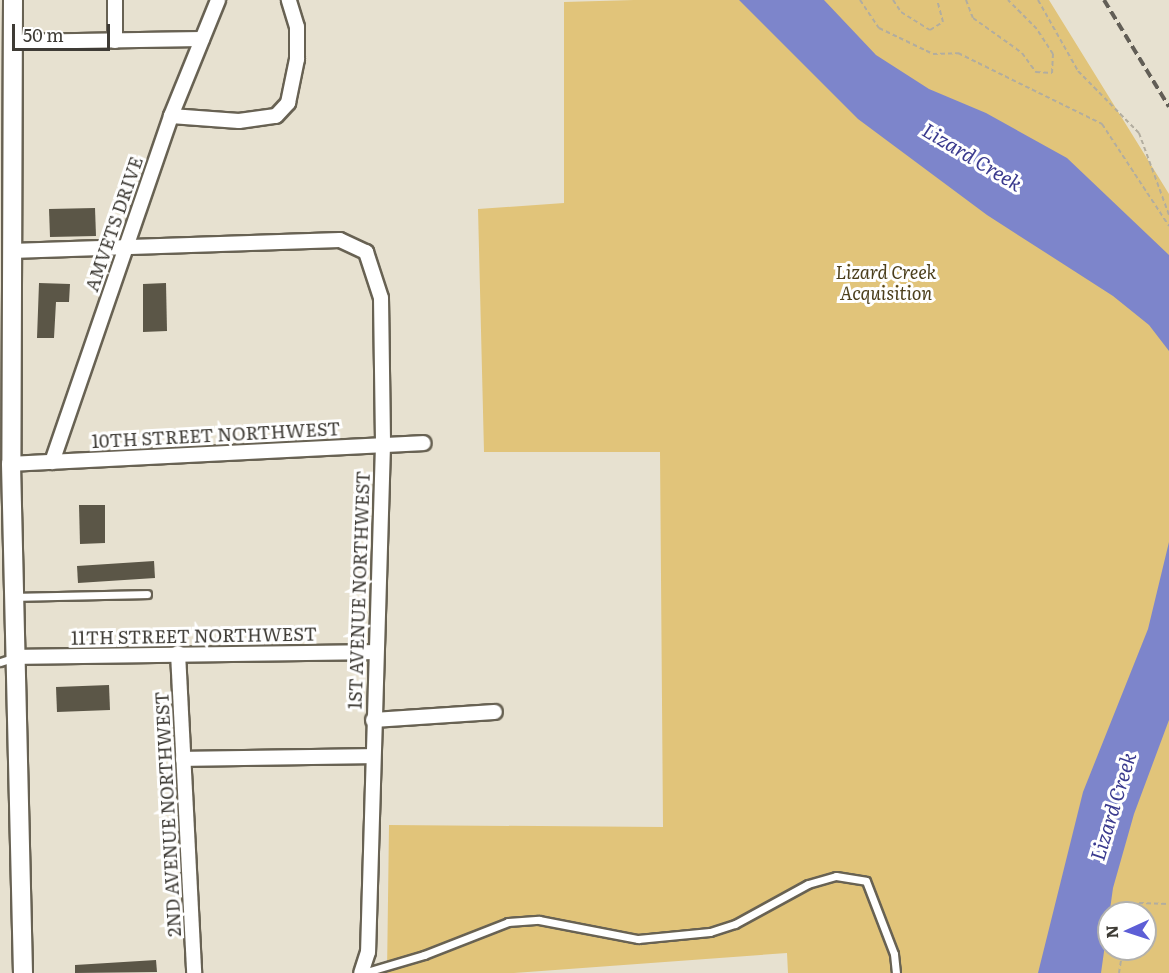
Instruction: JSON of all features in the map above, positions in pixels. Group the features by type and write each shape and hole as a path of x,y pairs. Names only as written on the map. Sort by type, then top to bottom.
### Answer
{"main road":[{"path":"13,0 6,463 14,597 7,660 23,973"}],"street":[{"path":"115,0 115,41"},
{"name":"AMVETS DRIVE","path":"52,462 171,116 218,0"},
{"path":"171,116 239,121 276,116 288,103 297,59 297,27 289,0"},
{"path":"14,42 202,39"},
{"name":"1ST AVENUE NORTHWEST","path":"10,251 340,240 358,246 366,252 376,273 381,298 382,445 374,652 368,952 362,973"},
{"name":"10TH STREET NORTHWEST","path":"6,463 423,443"},
{"name":"11TH STREET NORTHWEST","path":"7,660 178,653 374,652"},
{"name":"2ND AVENUE NORTHWEST","path":"178,653 194,973"},
{"path":"373,720 495,712"},
{"path":"183,759 372,756"}],"lane":[{"path":"14,597 147,594"},
{"path":"362,973 424,955 508,922 539,920 638,939 710,932 735,924 808,884 836,876 866,881 894,954 896,973"}],"path":[{"path":"860,0 879,28 933,54 958,53 1102,124 1169,226"},
{"path":"893,0 901,12 930,30 943,22 937,0"},
{"path":"966,0 973,18 1022,53 1036,72 1052,74 1053,54 1037,29 1008,0"},
{"path":"1038,0 1078,71 1139,133 1169,215"}],"green space":[{"name":"Lizard Creek Acquisition","path":"1049,0 1169,194 1169,973 788,973 787,953 514,973 387,973 389,825 663,827 660,452 484,452 478,209 564,203 564,2"}],"water":[{"name":"Lizard Creek","path":"739,0 824,0 876,55 929,89 986,113 1067,158 1169,255 1169,351 1149,325 1113,296 987,215 858,119"},
{"name":"Lizard Creek","path":"1169,542 1169,720 1134,814 1111,901 1097,901 1097,961 1103,961 1101,973 1038,973 1083,792 1148,629"}],"building":[{"path":"95,208 96,236 50,237 49,209"},
{"path":"39,283 70,284 69,302 56,302 54,338 37,338"},
{"path":"166,283 167,331 143,332 143,284"},
{"path":"79,505 105,505 105,543 80,544"},
{"path":"154,561 155,578 78,583 77,566"},
{"path":"109,685 110,710 57,712 56,687"},
{"path":"156,960 157,972 75,973 75,965"}],"railway":[{"path":"1104,0 1169,107"}]}
